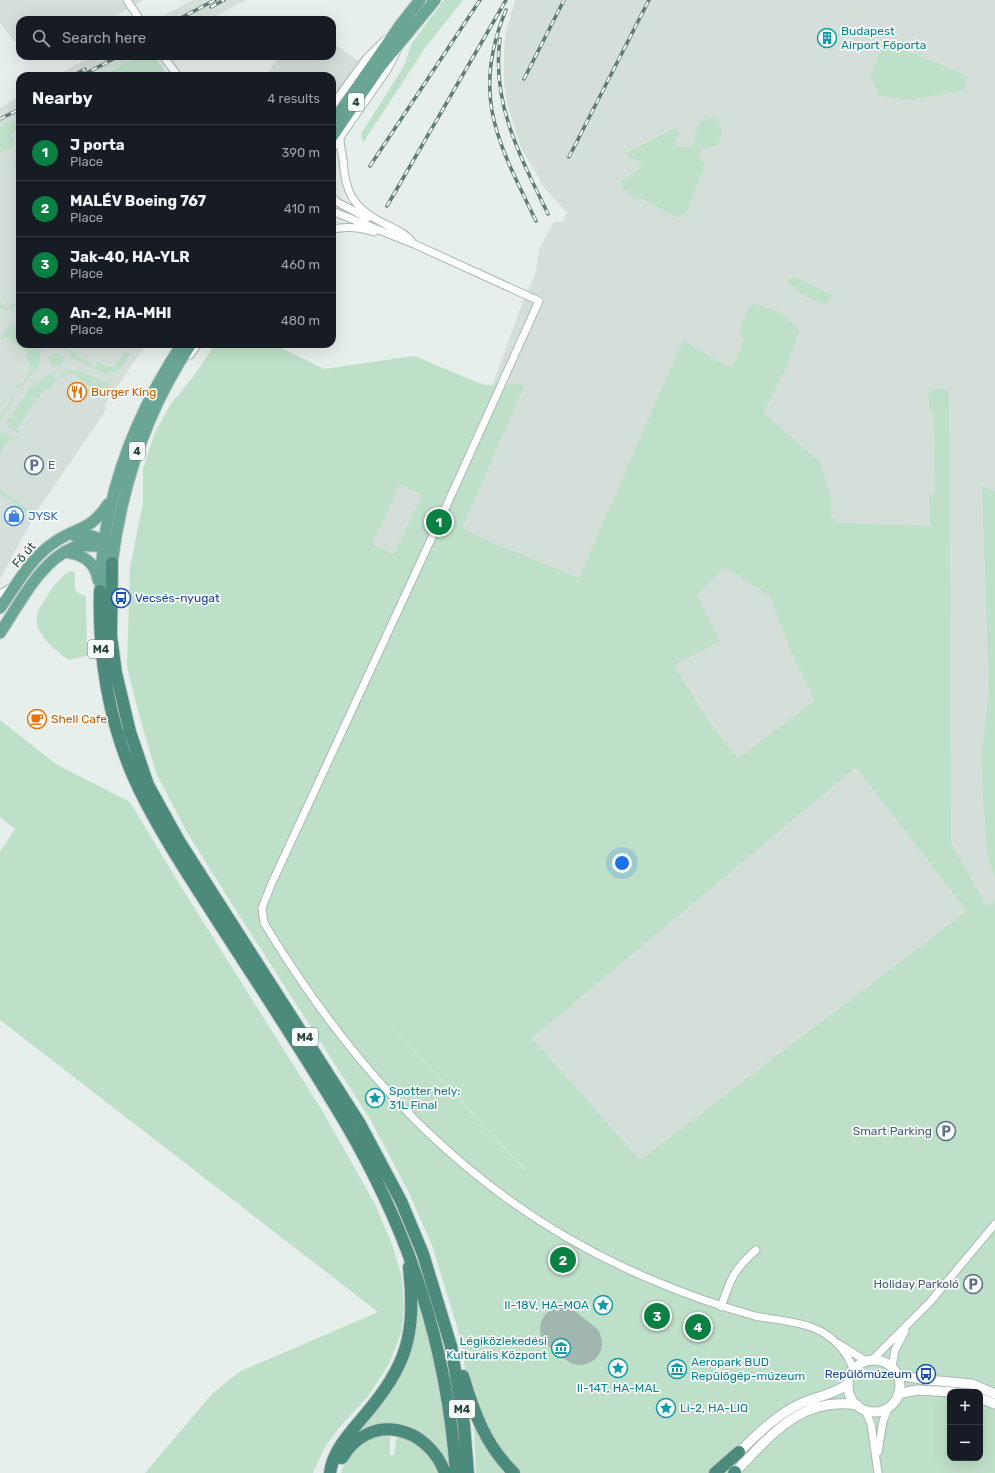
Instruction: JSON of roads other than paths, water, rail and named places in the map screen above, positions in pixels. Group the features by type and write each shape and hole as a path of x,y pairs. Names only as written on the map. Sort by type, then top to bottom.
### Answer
{"highway":[{"name":"M4","path":"112,563 111,636 116,673 130,732 148,785 179,841 335,1085 379,1158 401,1201 423,1254 451,1346 464,1425 468,1473"},
{"name":"M4","path":"100,591 99,618 102,656 110,707 138,788 170,847 347,1126 380,1187 408,1248 422,1290 442,1365 449,1408 456,1473"},
{"path":"332,1473 335,1457 343,1442 392,1379 407,1345 412,1319 413,1298 408,1248"},
{"path":"451,1346 462,1371 472,1406 480,1426 490,1445 514,1473"},
{"path":"332,1473 346,1451 354,1443 372,1432 380,1430 394,1430 412,1434 429,1445 446,1473"},
{"path":"715,1473 739,1452"},
{"path":"719,1473 739,1452"}],"main road":[{"name":"4","path":"336,119 405,27 420,0"},
{"name":"4","path":"405,27 434,0"},
{"name":"4","path":"336,138 377,65"},
{"name":"4","path":"56,541 92,523 100,516 112,498 132,438 149,400 179,348"},
{"name":"4","path":"105,544 117,528 132,466 141,438 171,378 189,348"},
{"path":"100,591 112,498"},
{"path":"112,563 117,528"},
{"path":"56,541 87,534 105,544 112,563"},
{"name":"Fő út","path":"0,608 41,554 56,541"},
{"path":"2,626 43,571 57,556 77,547 105,544"},
{"path":"64,552 81,555 88,559 95,568 100,591"}],"street":[{"path":"127,0 137,16"},
{"path":"336,100 366,59 405,27"},
{"path":"405,27 387,70 336,138 344,181 348,191 357,205 370,216 408,236 414,244"},
{"path":"166,60 175,72"},
{"path":"336,200 414,244"},
{"path":"336,213 414,244 539,301 445,509"},
{"path":"336,229 352,227 364,228 404,243 414,244"},
{"path":"170,363 177,348"},
{"path":"171,378 195,348"},
{"path":"433,535 271,885 264,901 262,917 273,938 322,1010 356,1056 415,1121 457,1161 524,1211 575,1242 635,1273 721,1307 816,1330 870,1360 883,1361 892,1367 898,1375 900,1386 898,1394 889,1407 883,1421 877,1460"},
{"path":"0,594 18,584"},
{"path":"857,1406 850,1396 848,1384 853,1370 870,1360 930,1302 995,1224"},
{"path":"721,1307 729,1284 740,1264 756,1250"},
{"path":"892,1367 895,1350 908,1324"},
{"path":"834,1341 847,1355 853,1370"},
{"path":"898,1375 927,1380 972,1384 995,1394"},
{"path":"739,1452 771,1422 782,1414 804,1402 832,1394 848,1384"},
{"path":"898,1394 922,1389 947,1391"},
{"path":"983,1399 995,1404"},
{"path":"735,1472 781,1426 797,1415 810,1409 831,1404 857,1406 865,1410 880,1411 889,1407"},
{"path":"865,1410 871,1424 878,1473"}],"tunnel":[{"path":"433,535 445,509"}],"railway":[{"path":"185,16 215,0"},
{"path":"211,7 224,0"},
{"path":"370,166 480,0"},
{"path":"387,206 506,0"},
{"path":"524,79 564,0"},
{"path":"569,157 649,0"},
{"path":"506,10 495,41 490,68 490,94 494,119 501,143 536,221"},
{"path":"500,39 498,63 500,85 510,130 548,214"},
{"path":"89,72 111,60"},
{"path":"79,72 85,69"},
{"path":"0,119 16,111"}],"place":[{"name":"Budapest Airport Főporta","path":"827,38"},
{"name":"Burger King","path":"77,392"},
{"name":"E","path":"34,465"},
{"name":"JYSK","path":"14,516"},
{"name":"J porta","path":"439,522"},
{"name":"Vecsés-nyugat","path":"121,598"},
{"name":"Shell Cafe","path":"37,719"},
{"name":"Spotter hely: 31L Final","path":"375,1098"},
{"name":"Smart Parking","path":"946,1131"},
{"name":"MALÉV Boeing 767","path":"563,1260"},
{"name":"Holiday Parkoló","path":"973,1284"},
{"name":"Il-18V, HA-MOA","path":"603,1305"},
{"name":"Jak-40, HA-YLR","path":"657,1316"},
{"name":"An-2, HA-MHI","path":"698,1327"},
{"name":"Légiközlekedési Kulturális Központ","path":"561,1348"},
{"name":"Il-14T, HA-MAL","path":"618,1368"},
{"name":"Aeropark BUD Repülőgép-múzeum","path":"677,1369"},
{"name":"Repülőmúzeum","path":"926,1374"},
{"name":"Li-2, HA-LIQ","path":"666,1408"}]}
